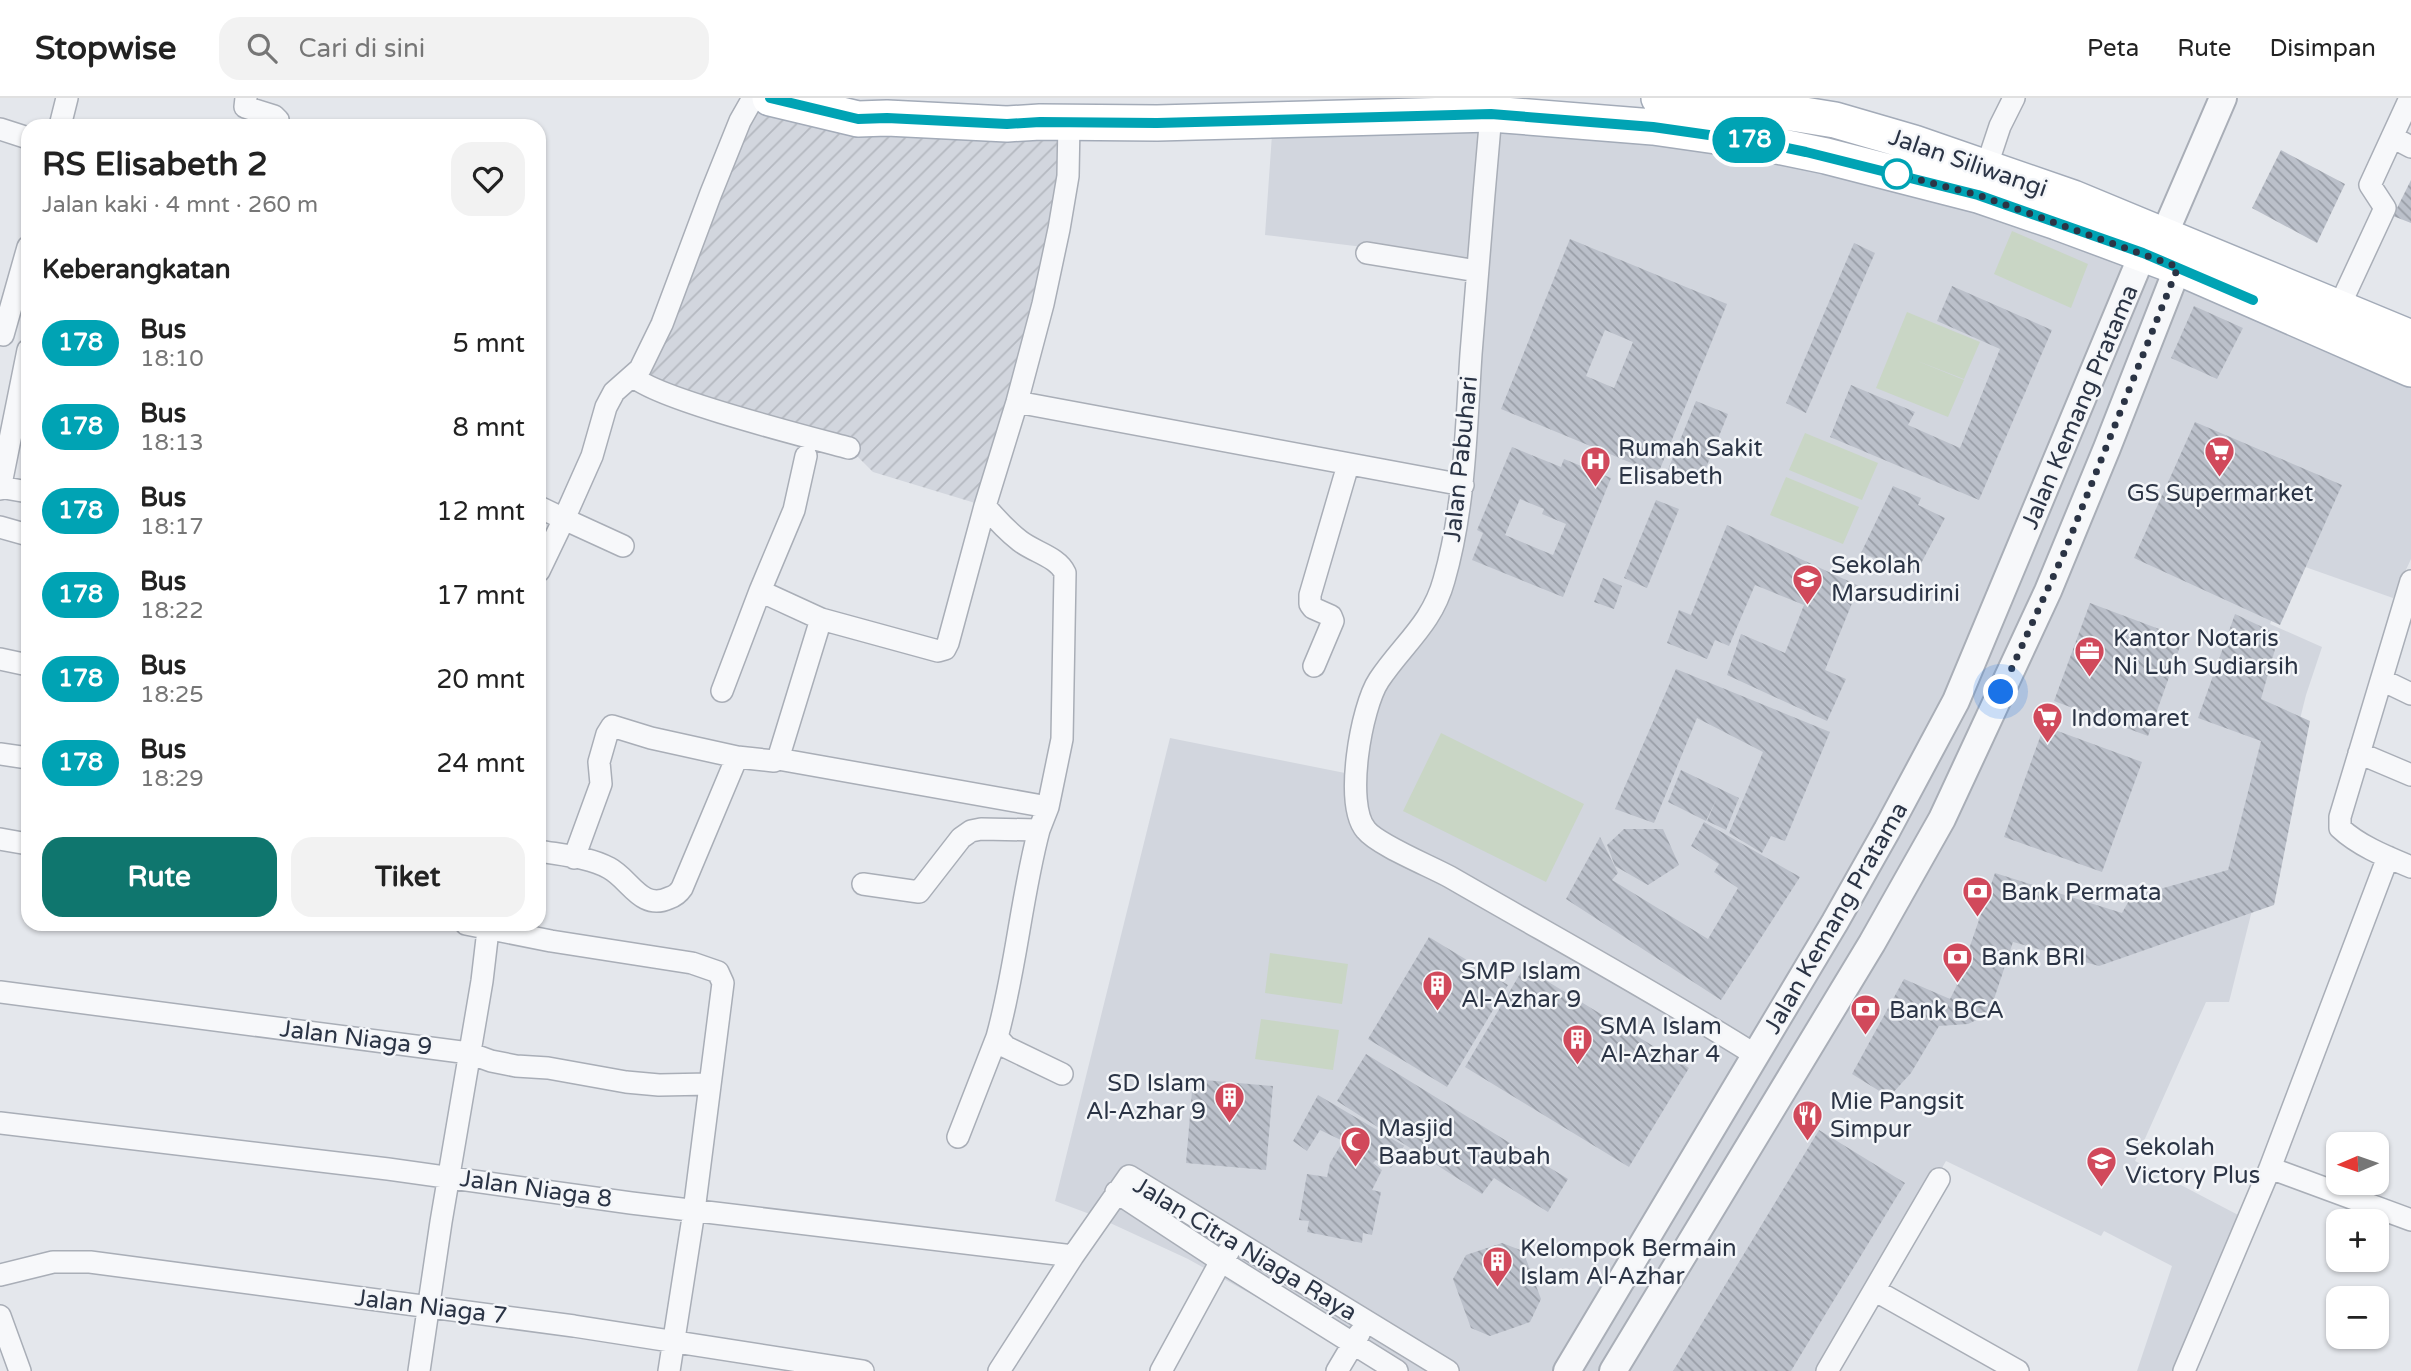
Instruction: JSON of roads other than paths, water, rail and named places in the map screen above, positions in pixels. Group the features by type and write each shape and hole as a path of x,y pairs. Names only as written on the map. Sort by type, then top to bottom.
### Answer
{"main road":[{"name":"Jalan Siliwangi","path":"770,98 858,119 1007,124 1157,123 1457,106 1491,114 1653,127 1764,116 1826,156 2154,244 2178,267 2259,288"},
{"name":"Jalan Siliwangi","path":"1659,98 1764,116 1835,120 2073,198 2154,244 2259,288"},
{"path":"2259,288 2339,307 2411,338"},
{"path":"2259,288 2411,369"}],"street":[{"path":"62,119 67,98"},
{"path":"246,98 245,107 277,119"},
{"path":"546,557 592,456 614,392 634,376 645,361 662,324 730,145 752,98"},
{"path":"1986,168 2000,126 2014,98"},
{"name":"Jalan Kemang Pratama","path":"1567,1371 1835,922 1956,701 2130,289 2223,98"},
{"path":"2339,307 2385,208 2370,185 2402,142 2410,98"},
{"name":"Jalan Pabuhari","path":"1491,114 1477,271 1463,485 1452,546 1433,611 1377,683 1361,731 1355,783 1357,813 1364,828 1373,838 1430,866 1757,1056"},
{"path":"760,591 821,619 938,651 945,649 1017,402 1059,229 1068,176 1069,122"},
{"path":"0,129 21,136"},
{"path":"1367,253 1477,271"},
{"name":"Jalan Kemang Pratama","path":"1613,1371 1926,850 2048,591 2178,267"},
{"path":"21,270 1,335 21,339"},
{"path":"2130,289 2165,302"},
{"path":"634,376 649,387 685,400 849,448"},
{"path":"21,384 0,488 21,491"},
{"path":"1017,402 1463,485"},
{"path":"2071,431 2107,448"},
{"path":"722,691 794,510 806,456"},
{"path":"1314,666 1333,621 1331,616 1310,604 1310,595 1348,465"},
{"path":"958,1137 997,1037 1010,984 1028,870 1048,807 1062,739 1065,573 1060,564 1024,544 1006,530 985,506"},
{"path":"546,510 623,546"},
{"path":"0,527 21,533"},
{"path":"2009,575 2048,591"},
{"path":"2411,581 2340,817 2340,828 2347,835 2388,858 2411,867"},
{"path":"778,760 821,619"},
{"path":"0,659 21,664"},
{"path":"2382,680 2411,694"},
{"path":"574,858 601,784 599,762 612,726 651,738 737,757 770,762 778,760 1048,807"},
{"path":"2359,753 2411,775"},
{"path":"0,754 21,757"},
{"path":"546,852 610,868 643,898 664,901 678,894 737,757"},
{"path":"863,884 919,892 961,838 971,831 1039,830"},
{"path":"1887,830 1926,850"},
{"path":"0,839 21,843"},
{"path":"2184,1371 2270,1168 2388,858"},
{"path":"1835,922 1871,943"},
{"path":"419,1371 488,931"},
{"path":"494,931 699,964 718,972 723,983 694,1211 669,1371"},
{"name":"Jalan Niaga 9","path":"0,992 469,1053 516,1066 548,1068 607,1080 659,1085 710,1084"},
{"path":"997,1037 1006,1047 1062,1074"},
{"name":"Jalan Niaga 8","path":"0,1123 449,1176 694,1211 1073,1255"},
{"path":"2270,1168 2411,1220"},
{"name":"Jalan Citra Niaga Raya","path":"1397,1371 1221,1262 1116,1192 1130,1177 1448,1371"},
{"path":"1827,1371 1939,1179"},
{"path":"999,1371 1116,1192"},
{"path":"1161,1371 1221,1262 1237,1241"},
{"name":"Jalan Niaga 7","path":"0,1275 53,1262 90,1262 429,1306 863,1371"},
{"path":"1876,1291 2018,1371"},
{"path":"0,1316 20,1371"},
{"path":"1337,1371 1366,1321"}],"place":[{"name":"GS Supermarket","path":"2220,478"},
{"name":"Rumah Sakit Elisabeth","path":"1595,489"},
{"name":"Sekolah Marsudirini","path":"1808,606"},
{"name":"Kantor Notaris Ni Luh Sudiarsih","path":"2090,679"},
{"name":"Indomaret","path":"2048,745"},
{"name":"Bank Permata","path":"1978,919"},
{"name":"Bank BRI","path":"1958,984"},
{"name":"SMP Islam Al-Azhar 9","path":"1438,1012"},
{"name":"Bank BCA","path":"1866,1037"},
{"name":"SMA Islam Al-Azhar 4","path":"1577,1067"},
{"name":"SD Islam Al-Azhar 9","path":"1229,1124"},
{"name":"Mie Pangsit Simpur","path":"1807,1142"},
{"name":"Masjid Baabut Taubah","path":"1355,1169"},
{"name":"Sekolah Victory Plus","path":"2102,1188"},
{"name":"Kelompok Bermain Islam Al-Azhar","path":"1497,1289"}]}
